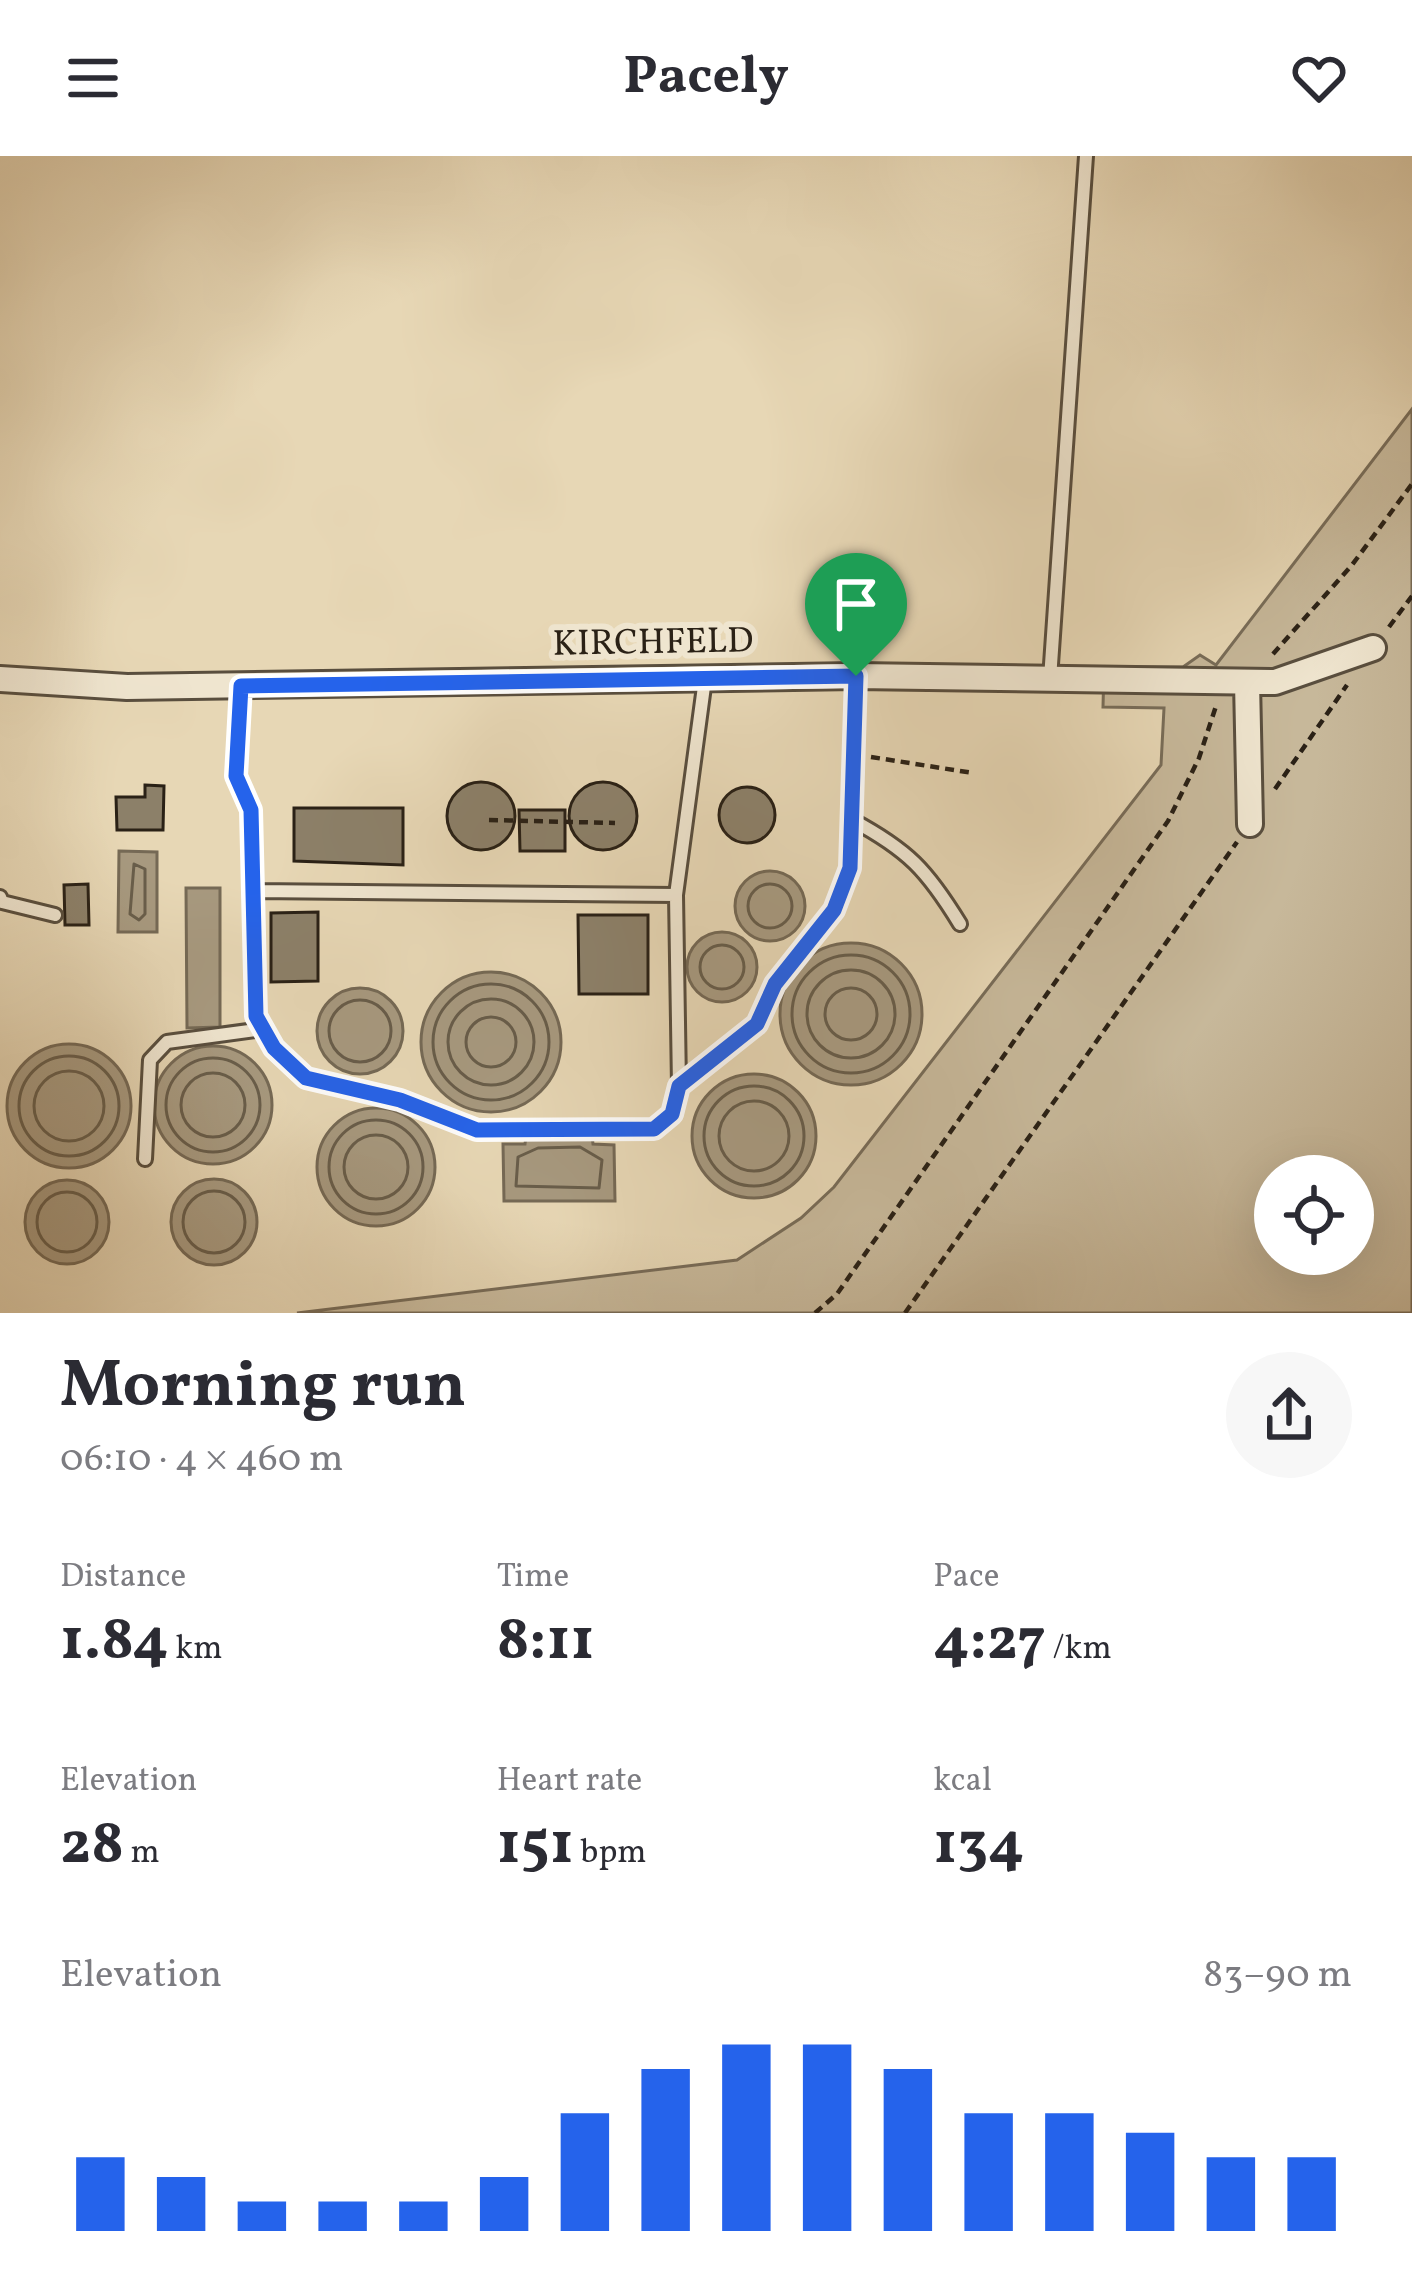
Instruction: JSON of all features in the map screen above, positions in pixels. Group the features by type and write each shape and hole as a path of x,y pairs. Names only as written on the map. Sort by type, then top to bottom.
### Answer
{"street":[{"name":"KIRCHFELD","path":"0,679 241,686 856,676 1275,682 1373,647"},
{"path":"1247,682 1250,824"}],"lane":[{"path":"1050,680 1086,156"},
{"path":"679,1086 757,1024 775,984 834,910 850,868 856,676"},
{"path":"241,686 236,776 251,810 256,1016 274,1048 306,1078 400,1100 477,1130 654,1129 672,1114 679,1086 676,895 705,679"},
{"path":"852,820 899,845 929,873 960,924"},
{"path":"253,891 676,895"},
{"path":"0,896 2,902 55,915"},
{"path":"145,1159 144,1095 150,1060 167,1042 263,1029"}],"path":[{"path":"815,1313 837,1294 1168,821 1199,758 1212,710 1247,682 1352,565 1412,484"},
{"path":"905,1313 1412,596"},
{"path":"853,754 973,773"},
{"path":"489,820 615,823"}],"shaded area":[{"path":"1412,409 1412,1313 297,1313 737,1260 801,1218 834,1187 1161,765 1164,708 1103,707 1104,667 1183,667 1200,655 1216,665"}],"water":[{"path":"119,851 157,852 157,932 118,932"},
{"path":"770,871 794,882 805,906 794,930 770,941 746,930 735,906 746,882"},
{"path":"186,888 220,888 220,1027 187,1028"},
{"path":"722,932 746,943 757,967 746,991 722,1002 698,991 687,967 698,943"},
{"path":"851,943 878,948 901,964 917,987 922,1014 917,1041 901,1064 878,1080 851,1085 824,1080 801,1064 785,1041 780,1014 785,987 801,964 824,948"},
{"path":"491,972 518,977 540,993 556,1015 561,1042 556,1069 540,1091 518,1107 491,1112 464,1107 442,1091 426,1069 421,1042 426,1015 442,993 464,977"},
{"path":"360,988 376,991 390,1001 400,1015 400,1047 390,1061 376,1071 360,1074 344,1071 330,1061 320,1047 317,1031 320,1015 330,1001 344,991"},
{"path":"69,1044 93,1049 113,1062 126,1082 131,1106 126,1130 113,1150 93,1163 69,1168 45,1163 25,1150 12,1130 7,1106 12,1082 25,1062 45,1049"},
{"path":"213,1046 236,1050 255,1063 268,1082 272,1105 268,1128 255,1147 236,1160 213,1164 190,1160 171,1147 158,1128 154,1105 158,1082 171,1063 190,1050"},
{"path":"754,1074 778,1079 798,1092 811,1112 816,1136 811,1160 798,1180 778,1193 754,1198 730,1193 710,1180 697,1160 692,1136 697,1112 710,1092 730,1079"},
{"path":"376,1108 399,1112 418,1125 431,1144 435,1167 431,1190 418,1209 399,1222 376,1226 353,1222 334,1209 321,1190 317,1167 321,1144 334,1125 353,1112"},
{"path":"592,1135 593,1144 614,1145 615,1201 504,1201 503,1144 525,1144 526,1136"},
{"path":"214,1179 230,1182 244,1192 254,1206 254,1238 244,1252 230,1262 214,1265 198,1262 184,1252 174,1238 171,1222 174,1206 184,1192 198,1182"},
{"path":"67,1180 97,1192 109,1222 97,1252 67,1264 37,1252 25,1222 37,1192"}],"building":[{"path":"481,782 505,792 515,816 505,840 481,850 457,840 447,816 457,792"},
{"path":"603,782 627,792 637,816 627,840 603,850 579,840 569,816 579,792"},
{"path":"145,785 164,786 163,830 117,830 116,797 145,797"},
{"path":"747,787 767,795 775,815 767,835 747,843 727,835 719,815 727,795"},
{"path":"294,808 403,808 403,865 294,861"},
{"path":"519,810 565,810 565,851 520,851"},
{"path":"88,884 89,925 65,925 64,885"},
{"path":"318,912 318,981 271,982 271,913"},
{"path":"578,915 648,915 648,994 579,994"}],"route":[{"path":"856,676 850,868 834,910 775,984 757,1024 679,1086 672,1114 654,1129 477,1130 400,1100 306,1078 274,1048 256,1016 251,810 236,776 241,686 856,676"}]}
